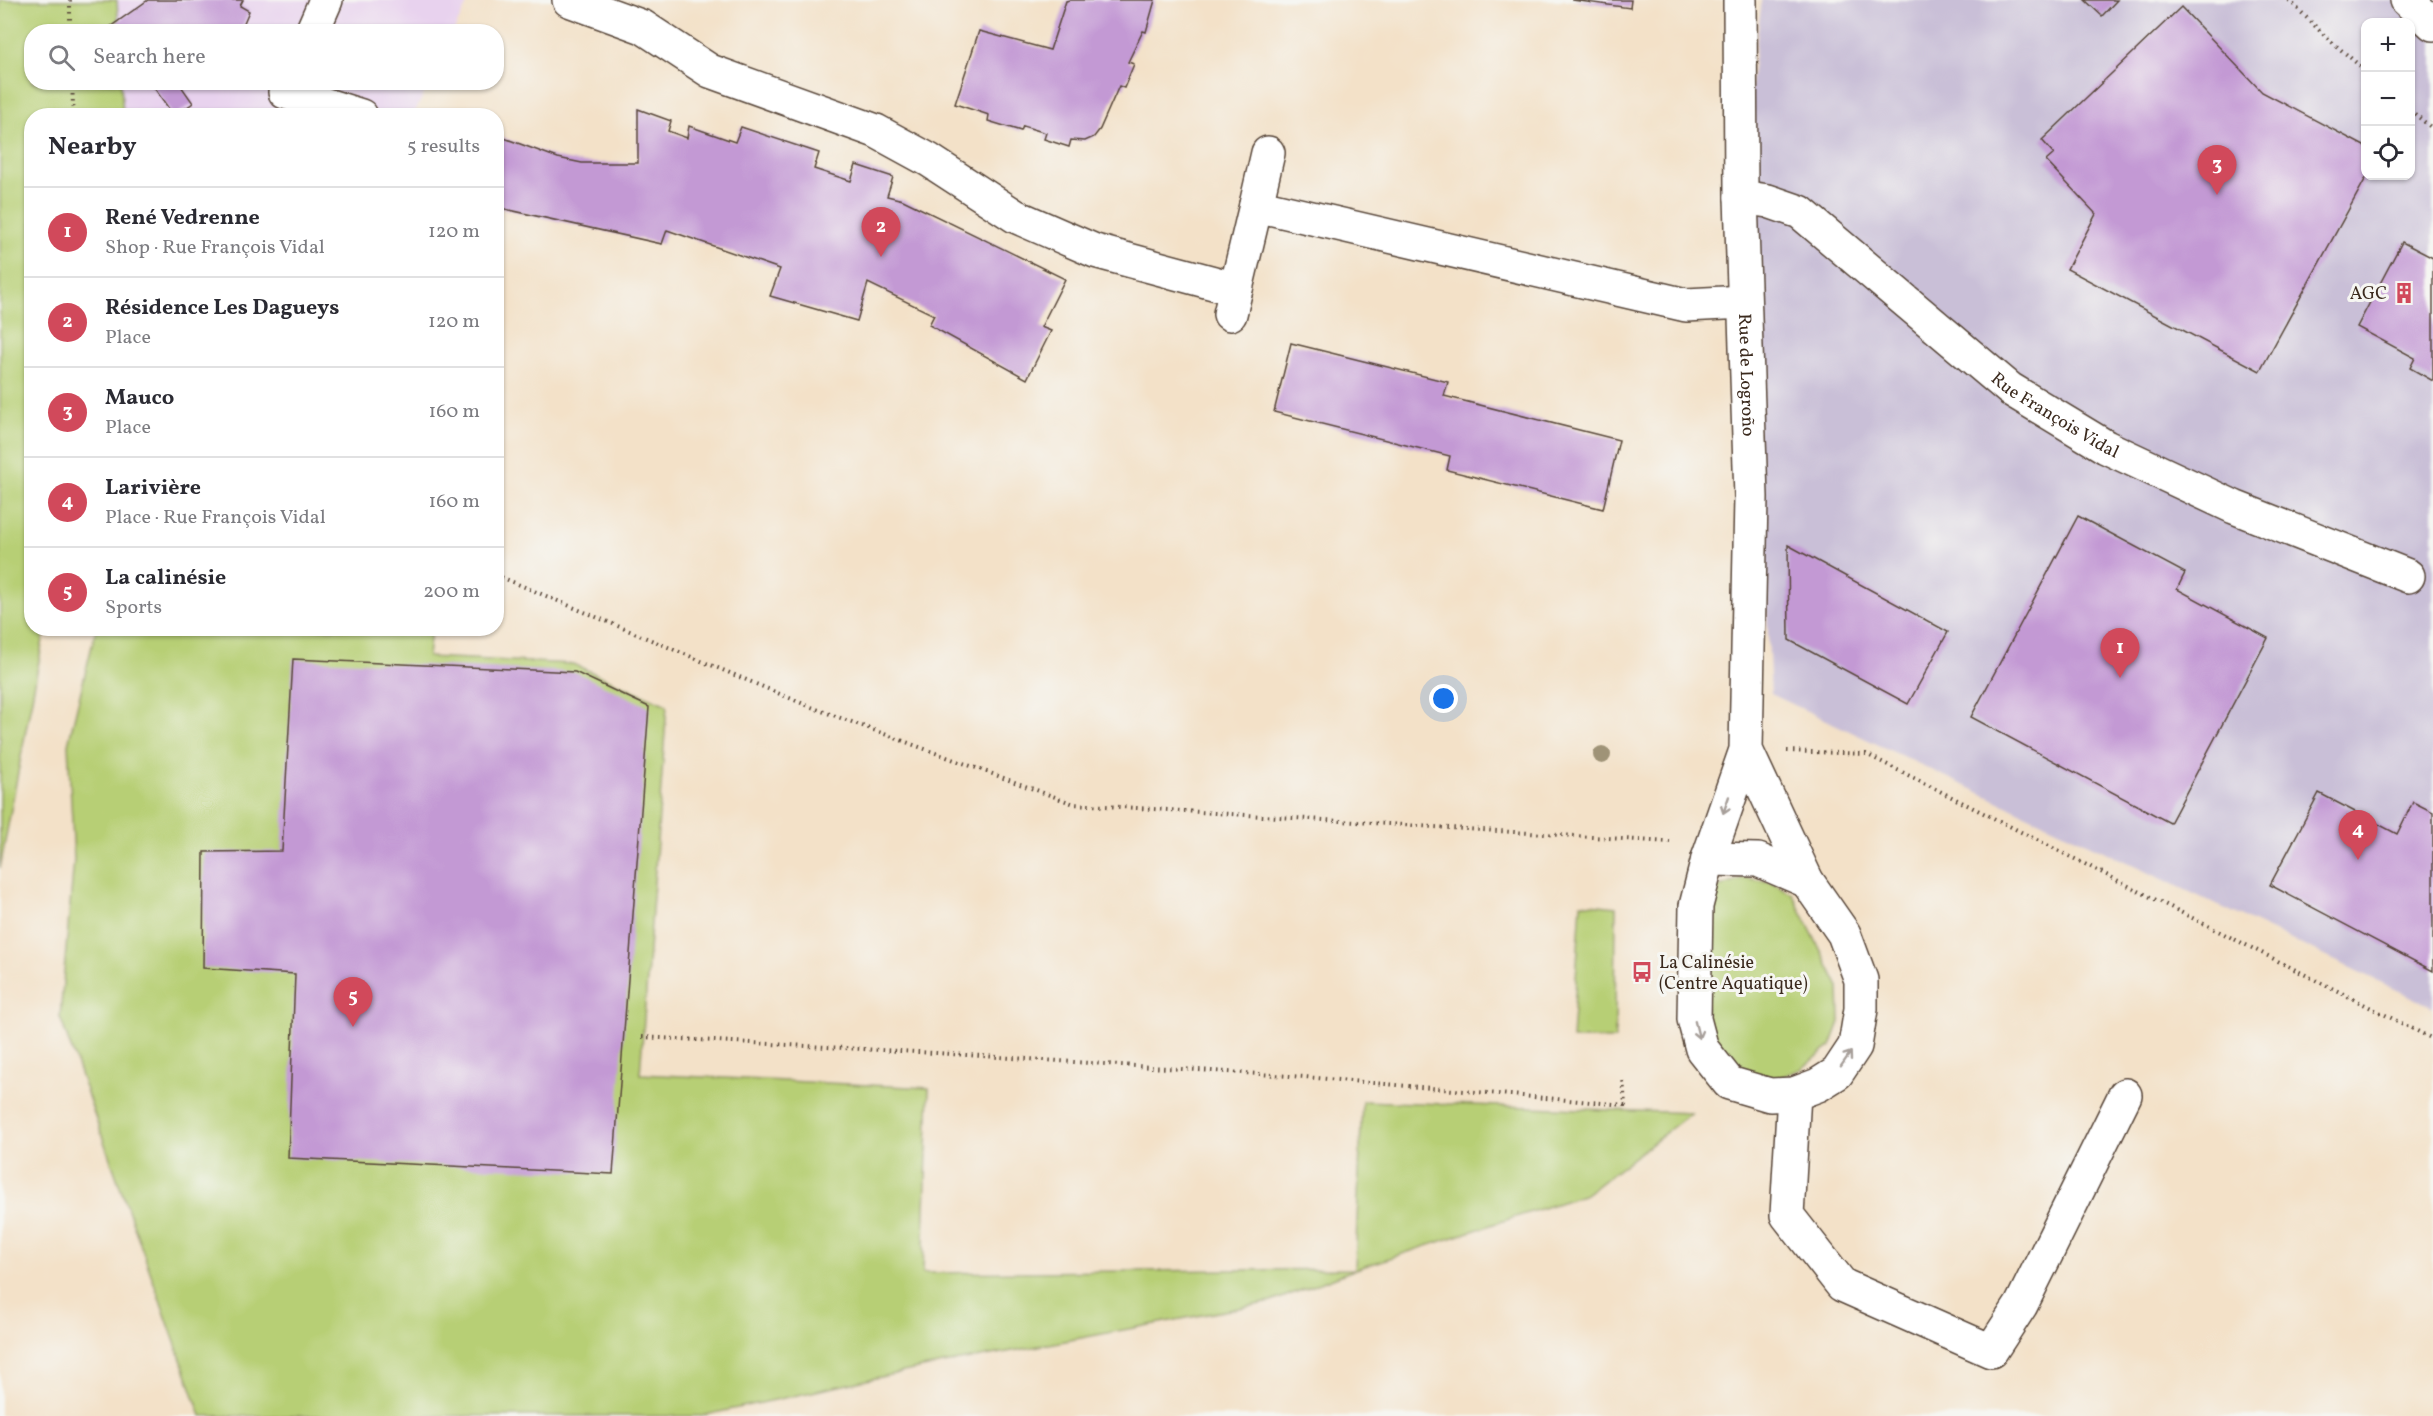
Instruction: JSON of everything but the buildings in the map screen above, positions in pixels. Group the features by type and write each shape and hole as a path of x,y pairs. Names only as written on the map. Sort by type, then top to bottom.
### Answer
{"street":[{"path":"316,24 326,0"},
{"path":"569,0 643,27 710,71 876,131 928,160 1015,216 1084,246 1233,302 1268,153"},
{"name":"Rue de Logroño","path":"1740,0 1741,197 1751,497 1746,750 1707,859 1696,906 1694,1019 1702,1049 1729,1083 1770,1095 1794,1094 1818,1085 1837,1073 1855,1046 1861,1009 1861,980 1844,934 1807,881 1746,750"},
{"path":"2407,0 2433,24"},
{"path":"286,90 285,92 336,108"},
{"name":"Rue François Vidal","path":"1741,197 1768,201 1800,212 2010,389 2106,447 2234,507 2408,576"},
{"path":"1256,205 1686,305 1744,303"},
{"path":"1707,859 1758,860 1807,881"},
{"path":"1794,1094 1787,1215 1842,1285 1991,1352 2021,1305 2125,1095"}],"path":[{"path":"70,0 70,24"},
{"path":"2289,0 2325,37 2361,67"},
{"path":"73,90 75,108"},
{"path":"2415,114 2433,129"},
{"path":"504,578 811,707 1074,804 1670,842"},
{"path":"1778,751 1866,754 2433,1039"},
{"path":"642,1037 1293,1076 1624,1105 1623,1078"}],"shaded area":[{"path":"99,0 469,0 457,24 100,24"},
{"path":"1762,0 2433,0 2433,1007 1771,694 1743,145"},
{"path":"102,90 426,90 417,108 103,108"}],"green space":[{"path":"0,0 117,0 119,24 24,24 24,90 121,90 123,108 24,108 24,636 44,636 0,868"},
{"path":"94,636 430,636 428,657 573,664 667,705 640,1074 929,1088 923,1273 1355,1269 1362,1101 1691,1113 1586,1194 1356,1269 1271,1302 917,1369 701,1416 201,1416 60,1017 74,860 68,744"},
{"path":"1746,878 1771,882 1792,893 1839,987 1840,1022 1831,1046 1801,1069 1771,1081 1736,1072 1705,1023 1710,907 1717,888"},
{"path":"1581,903 1616,907 1615,1039 1572,1039"}],"place":[{"name":"Mauco","path":"2217,195"},
{"name":"Résidence Les Dagueys","path":"881,257"},
{"name":"AGC","path":"2404,293"},
{"name":"René Vedrenne","path":"2120,678"},
{"name":"Larivière","path":"2358,860"},
{"name":"La Calinésie (Centre Aquatique)","path":"1642,972"},
{"name":"La calinésie","path":"353,1027"}]}
